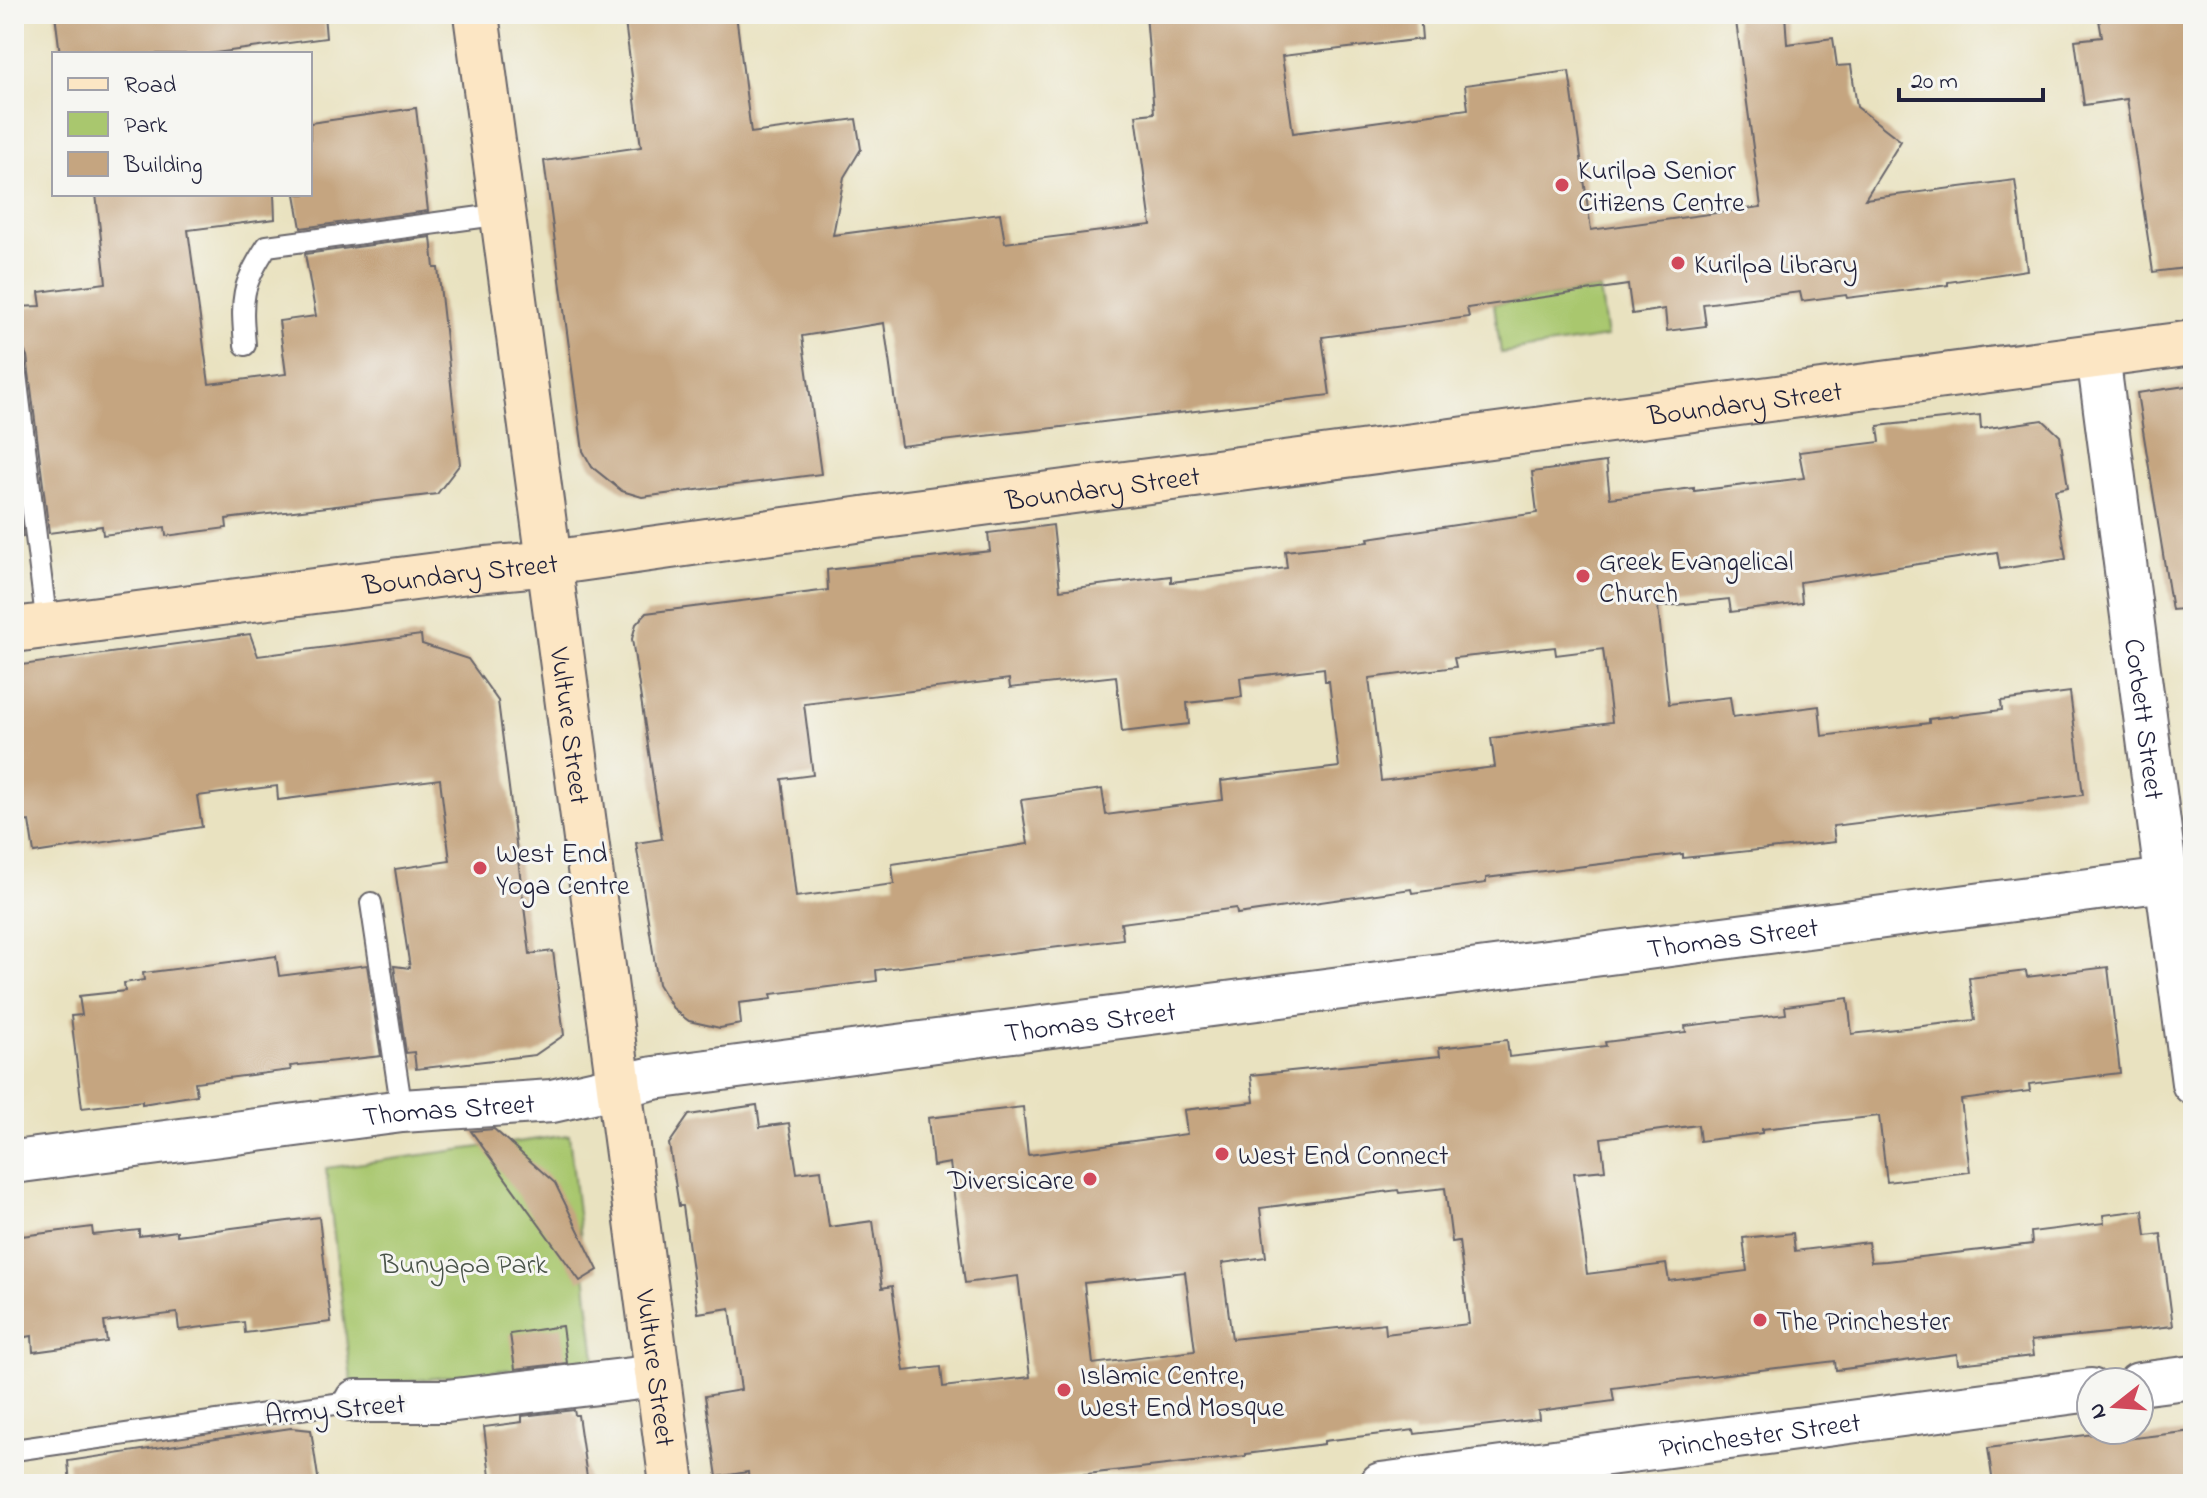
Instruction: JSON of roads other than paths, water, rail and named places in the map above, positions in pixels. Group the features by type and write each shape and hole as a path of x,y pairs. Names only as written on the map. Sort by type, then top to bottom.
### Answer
{"street":[{"name":"Vulture Street","path":"476,14 672,1484"},
{"name":"Boundary Street","path":"30,628 550,563 2193,343"},
{"name":"Corbett Street","path":"2098,356 2193,1083"},
{"name":"Thomas Street","path":"14,1162 402,1111 552,1101 654,1078 2166,880"},
{"name":"Army Street","path":"356,1401 447,1401 657,1376"},
{"path":"2155,1382 2193,1377"},
{"name":"Princhester Street","path":"1381,1484 2075,1392"}],"lane":[{"path":"245,345 242,308 248,275 267,246 503,214"},
{"path":"14,358 30,628"},
{"path":"371,903 402,1111"},
{"name":"Army Street","path":"14,1450 356,1401"}],"place":[{"name":"Kurilpa Senior Citizens Centre","path":"1562,185"},
{"name":"Kurilpa Library","path":"1678,263"},
{"name":"Greek Evangelical Church","path":"1583,576"},
{"name":"West End Yoga Centre","path":"480,868"},
{"name":"West End Connect","path":"1222,1154"},
{"name":"Diversicare","path":"1090,1179"},
{"name":"The Princhester","path":"1760,1320"},
{"name":"Islamic Centre, West End Mosque","path":"1064,1390"}],"park label":[{"name":"Bunyapa Park","path":"464,1263"}]}
